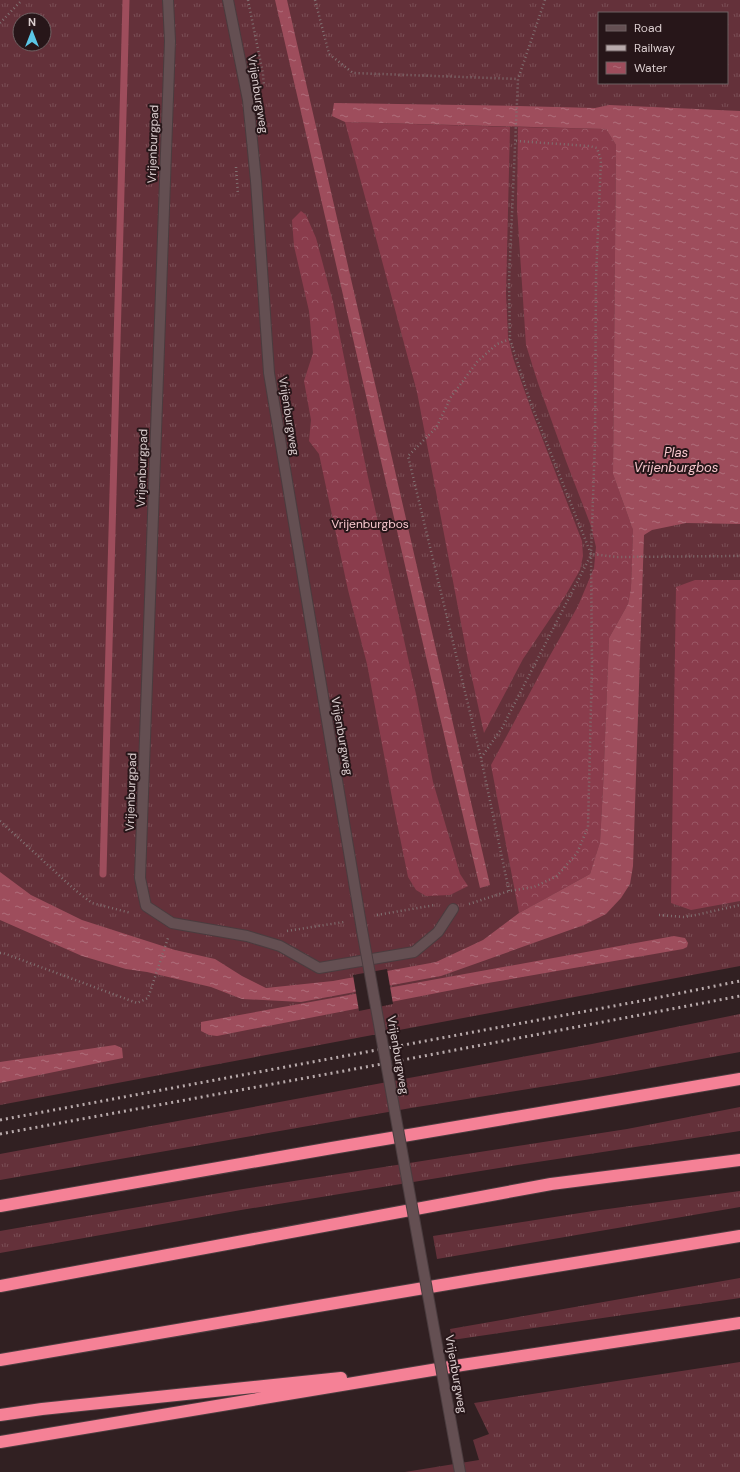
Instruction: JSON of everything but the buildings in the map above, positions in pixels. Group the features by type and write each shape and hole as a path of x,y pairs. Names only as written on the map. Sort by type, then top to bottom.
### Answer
{"highway":[{"path":"0,1206 740,1079"},
{"path":"0,1286 551,1184 740,1160"},
{"path":"0,1360 462,1281 740,1236"},
{"path":"0,1442 462,1365 740,1323"},
{"path":"0,1415 42,1409 462,1365"}],"street":[{"name":"Vrijenburgpad","path":"168,0 169,48 140,878 146,906 172,923"},
{"name":"Vrijenburgweg","path":"228,0 248,100 256,181 268,373 362,930 460,1472"},
{"path":"172,923 247,936 280,946 320,968 414,952 438,932 453,909"}],"path":[{"path":"0,23 22,0"},
{"name":"Vrijenburgweg","path":"248,0 263,74 264,89"},
{"path":"315,0 329,54 354,73 518,79"},
{"path":"481,758 502,728 591,554 530,401 510,340 509,281 518,79 545,0"},
{"path":"376,921 375,916 436,905 453,909 509,891 534,887 557,876 577,853 588,827 592,664 591,554 595,442 596,277 602,160 597,148 589,146 516,141"},
{"path":"509,891 481,758 408,456 436,428 451,397 477,362 497,344 510,340"},
{"path":"591,554 617,557 740,556"},
{"path":"0,822 75,890 92,903 136,914"},
{"path":"659,916 696,916 740,905"},
{"path":"286,931 347,921"},
{"path":"0,953 137,1003 148,998 167,944 172,923"}],"green space":[{"name":"Vrijenburgbos","path":"0,0 740,0 740,966 0,1105"},
{"path":"345,122 510,127 506,294 508,337 513,358 532,412 582,541 583,556 580,570 564,598 523,659 484,733 468,660 417,392"},
{"path":"518,127 606,129 616,145 613,474 633,530 631,588 628,604 609,638 600,842 590,874 519,913 491,765 578,606 594,568 596,547 591,526 566,461 526,345 517,208"},
{"path":"301,211 306,215 316,238 333,302 366,468 416,694 433,782 460,874 468,886 450,895 426,896 416,890 408,877 367,664 348,590 319,454 309,441 311,420 304,381 313,353 309,311 294,246 292,220"},
{"path":"695,580 740,580 740,901 691,910 671,903 676,587"},
{"path":"740,1014 740,1052 597,1078 411,1108 0,1180 0,1154 592,1044"},
{"path":"740,1107 740,1131 241,1210 0,1253 0,1231 237,1190 627,1129"},
{"path":"740,1191 740,1207 437,1259 433,1236 593,1211"},
{"path":"740,1278 740,1298 452,1340 450,1329"},
{"path":"740,1362 740,1472 405,1472 479,1460 473,1440 489,1434 474,1403"}],"water":[{"path":"275,0 287,0 490,885 480,888 428,666"},
{"name":"Plas Vrijenburgbos","path":"334,103 595,108 609,105 740,111 740,524 686,523 652,530 644,535 633,866 630,884 621,898 606,914 584,925 441,976 301,1002 242,999 211,987 147,972 126,969 82,956 0,920 0,872 31,895 82,920 175,950 215,959 242,976 266,988 333,981 436,962 483,940 519,913 590,874 600,842 609,638 628,604 631,588 633,530 613,474 616,145 606,129 345,122 332,116"},
{"path":"674,936 685,938 688,943 687,947 683,949 488,983 217,1036 209,1035 201,1031 201,1022"},
{"path":"115,1045 122,1048 123,1058 0,1083 0,1062"}],"pier":[{"path":"387,969 393,1004 359,1011 353,975"}],"waterway":[{"path":"103,874 126,0"}],"railway":[{"path":"0,1120 646,1000 740,981"},
{"path":"0,1134 740,996"}]}
